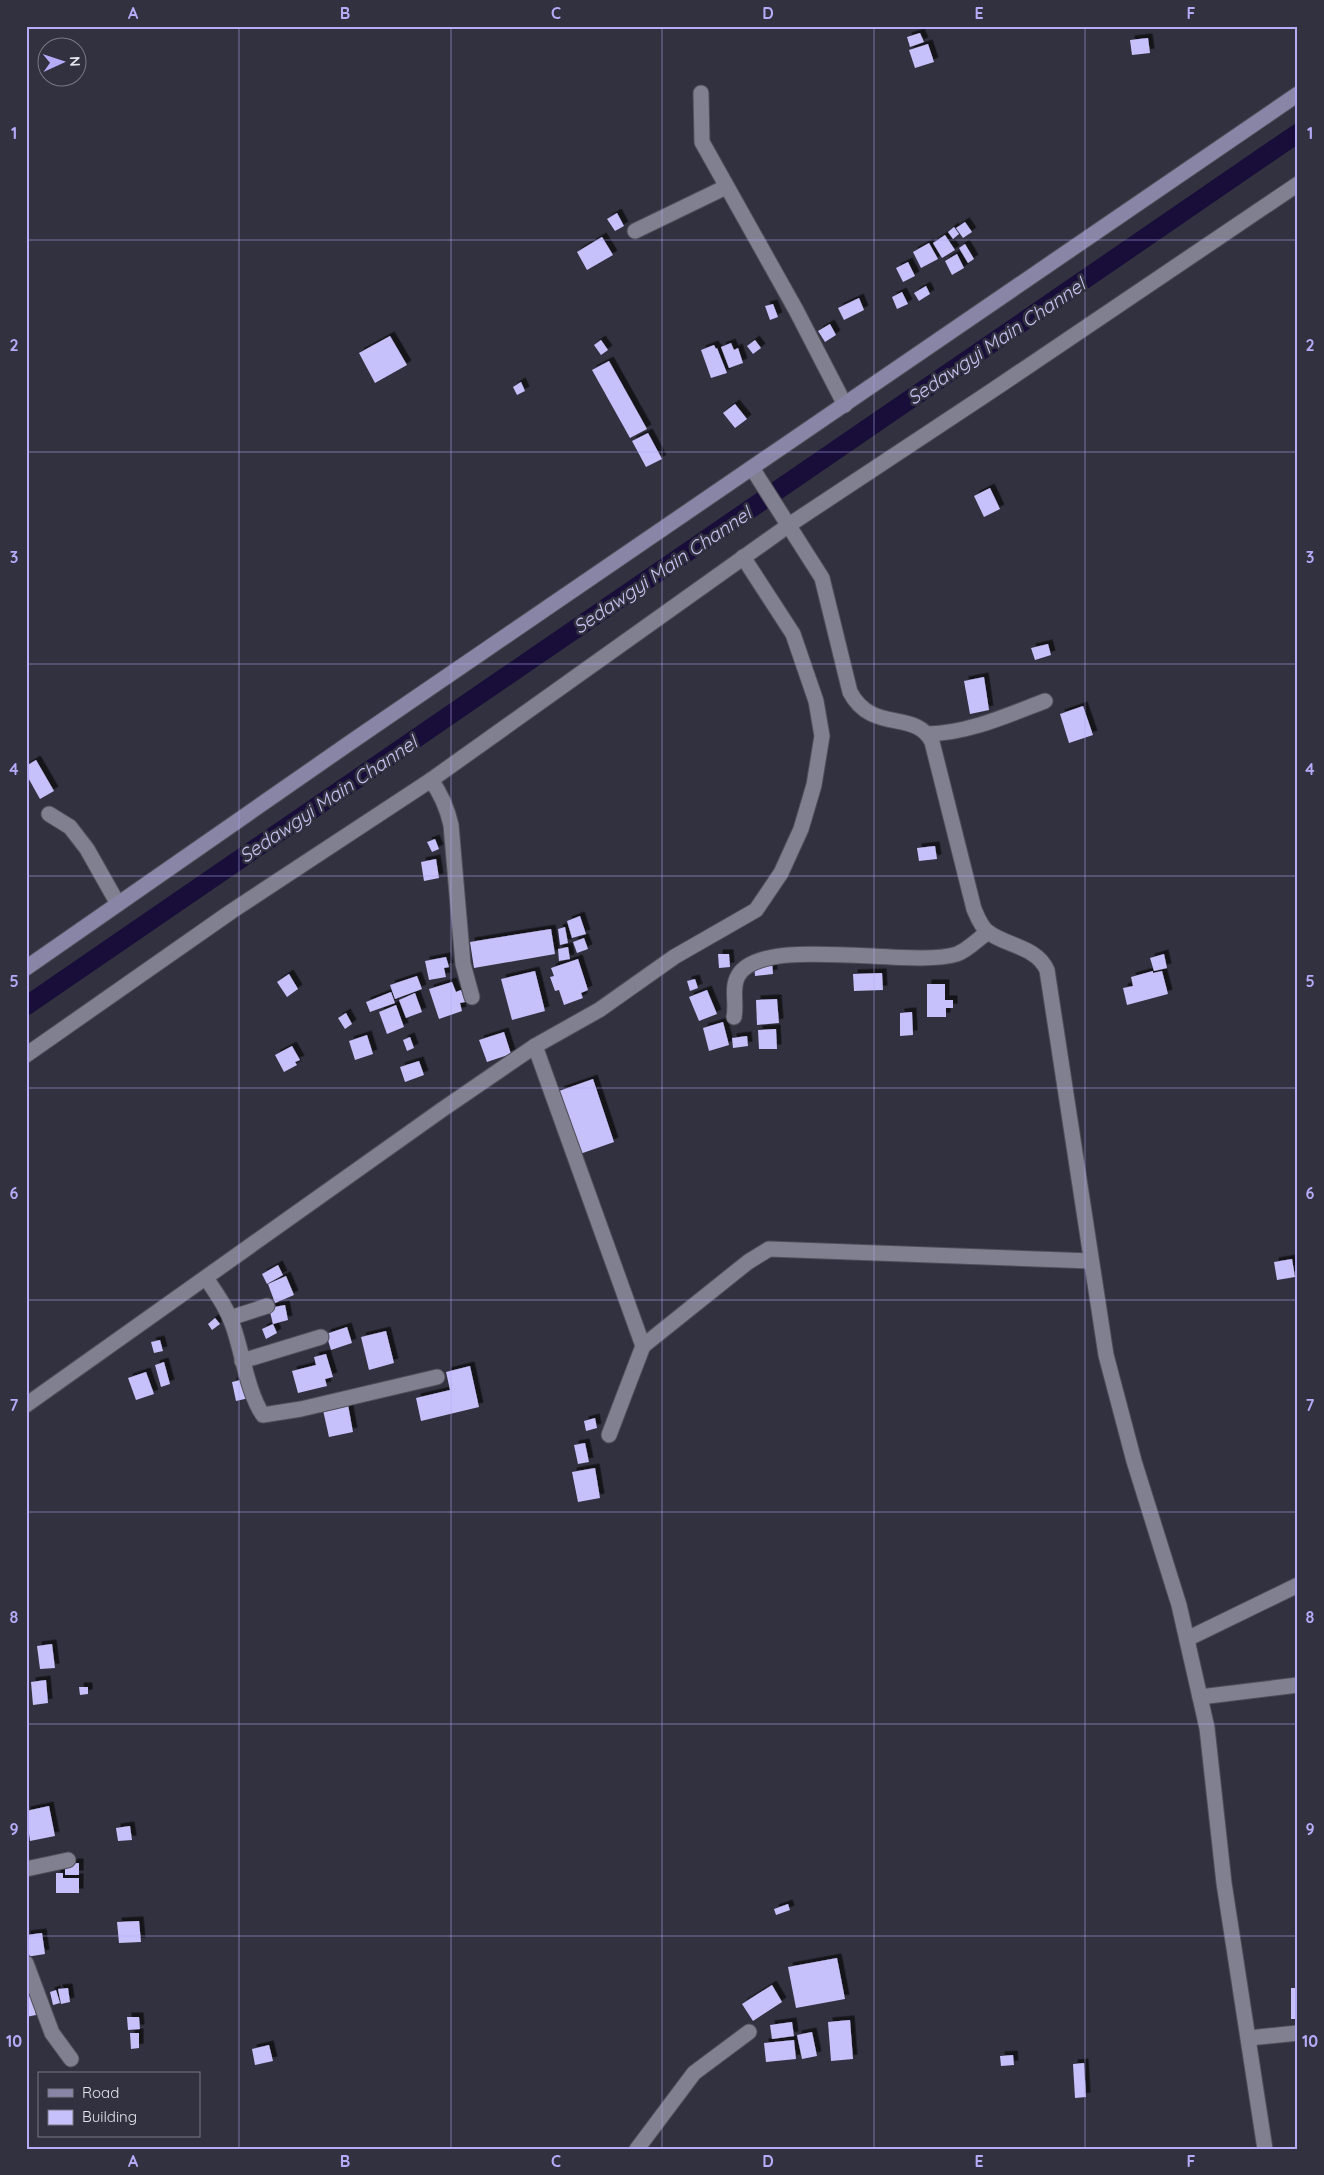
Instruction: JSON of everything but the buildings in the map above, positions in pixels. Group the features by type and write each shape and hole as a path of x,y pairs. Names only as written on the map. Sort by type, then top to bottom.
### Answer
{"street":[{"path":"701,93 702,142 796,310 845,405"},
{"path":"26,968 351,742 754,471 845,405 1298,94"},
{"path":"26,1055 232,911 430,780 743,556 786,520 1006,381 1298,184"},
{"path":"635,231 726,187"},
{"path":"754,471 816,565 824,583 850,692 855,703 872,716 921,727 928,734 932,742 974,908 988,932 1036,955 1047,970 1106,1355 1120,1411 1179,1605 1207,1728 1224,1883 1265,2149"},
{"path":"26,1405 435,1114 535,1046 599,1010 674,957 756,910 781,873 801,829 814,785 822,736 816,701 793,634 743,556"},
{"path":"928,734 965,729 1046,700"},
{"path":"430,780 444,802 451,825 463,964 472,997"},
{"path":"49,814 70,827 87,849 118,904"},
{"path":"734,1017 736,1008 735,983 738,974 756,960 772,956 850,954 911,957 947,956 958,954 988,932"},
{"path":"535,1046 643,1346"},
{"path":"609,1434 643,1346 748,1262 769,1249 1091,1261"},
{"path":"206,1278 230,1318 242,1361 263,1415 301,1410 438,1377"},
{"path":"230,1318 267,1306"},
{"path":"242,1361 321,1337"},
{"path":"1187,1639 1298,1585"},
{"path":"1200,1698 1298,1685"},
{"path":"26,1870 68,1860"},
{"path":"26,1964 52,2033 71,2059"},
{"path":"637,2149 694,2073 749,2032"},
{"path":"1249,2038 1298,2033"}],"waterway":[{"name":"Sedawgyi Main Channel","path":"26,1006 1298,133"}]}
